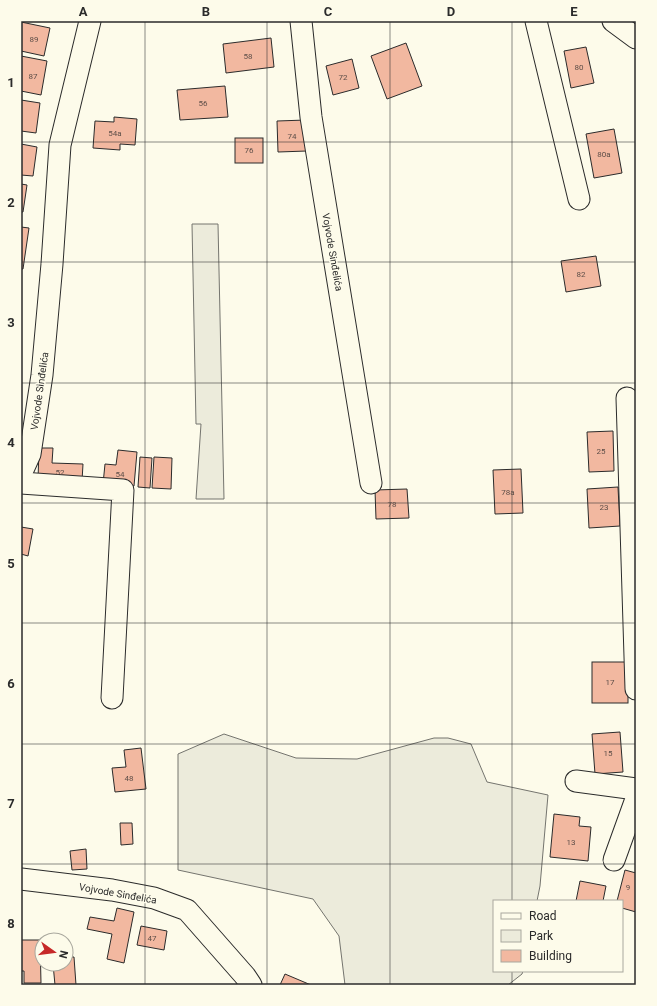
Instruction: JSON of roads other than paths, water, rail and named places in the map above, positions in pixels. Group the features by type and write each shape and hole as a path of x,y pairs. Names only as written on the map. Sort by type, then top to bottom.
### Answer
{"street":[{"name":"Vojvode Sinđelića","path":"21,474 30,454 42,375 52,264 60,146 90,21"},
{"name":"Vojvode Sinđelića","path":"301,21 311,117 370,483"},
{"path":"536,21 579,199"},
{"path":"613,21 636,38"},
{"path":"627,398 636,689"},
{"path":"21,483 123,490 112,698"},
{"path":"576,781 636,789"},
{"path":"614,860 636,798"},
{"name":"Vojvode Sinđelića","path":"21,879 112,890 154,898 187,910 245,976 251,985"}]}
